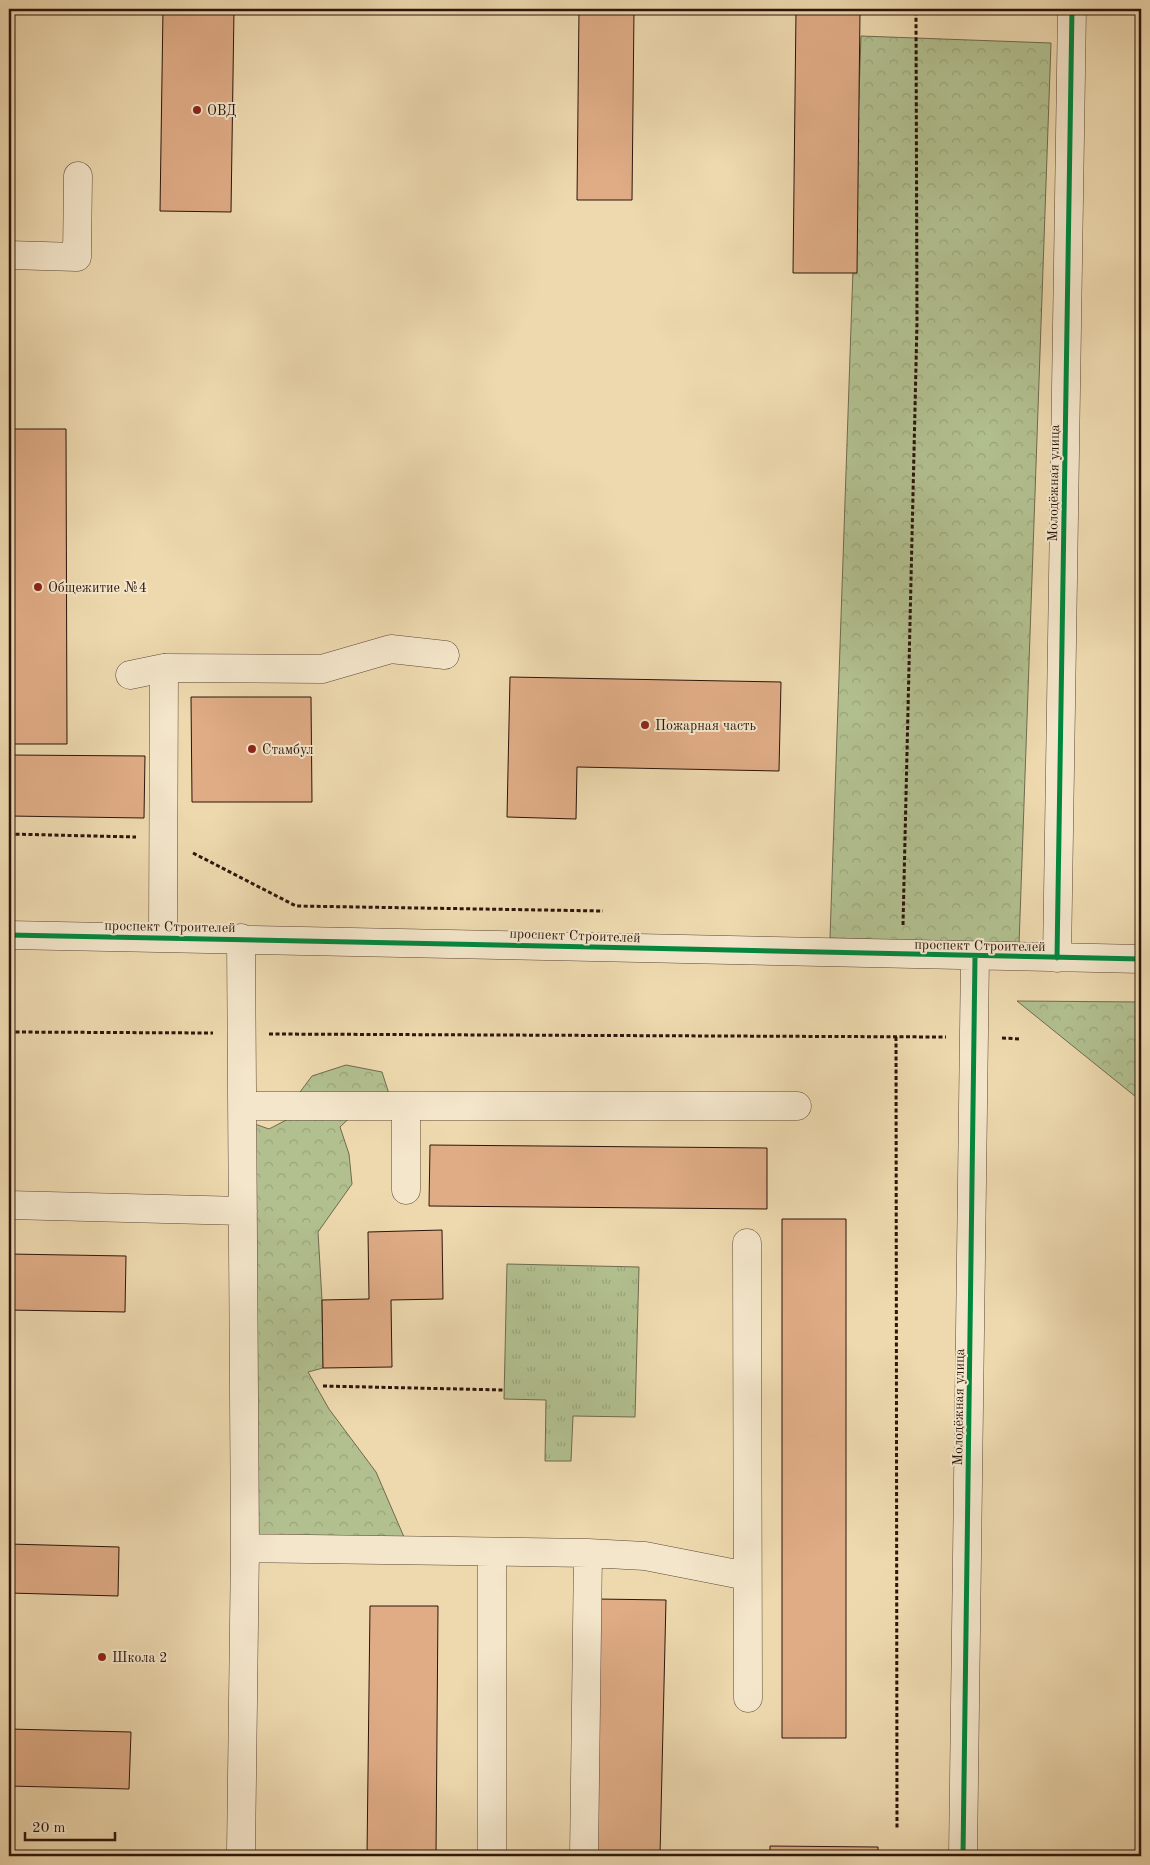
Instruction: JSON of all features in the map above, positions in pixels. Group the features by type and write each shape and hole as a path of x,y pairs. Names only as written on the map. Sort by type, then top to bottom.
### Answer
{"street":[{"name":"Молодёжная улица","path":"1057,958 1072,9"},
{"path":"9,255 77,257 78,176"},
{"path":"130,675 164,668 322,669 391,648 445,656"},
{"path":"163,937 164,668"},
{"name":"проспект Строителей","path":"9,935 241,938 975,957 1141,959"},
{"path":"241,938 245,1548 241,1853"},
{"name":"Молодёжная улица","path":"963,1856 975,957"},
{"path":"243,1106 797,1106"},
{"path":"406,1106 406,1190"},
{"path":"9,1205 243,1210"},
{"path":"747,1243 748,1698"},
{"path":"245,1548 588,1553 645,1556 747,1576"},
{"path":"492,1552 492,1856"},
{"path":"584,1856 588,1553"}],"path":[{"path":"903,926 917,322 916,15"},
{"path":"9,834 162,838 296,906 604,911"},
{"path":"9,1032 1020,1039"},
{"path":"896,1037 897,1830"},
{"path":"323,1386 504,1390"}],"green space":[{"path":"861,36 1051,43 1019,945 830,938"},
{"path":"1017,1001 1141,1002 1141,1101"},
{"path":"346,1065 382,1072 390,1097 362,1106 340,1127 349,1154 352,1184 318,1232 323,1368 308,1372 329,1409 376,1472 404,1537 254,1536 252,1123 269,1129 292,1117 294,1100 312,1076"},
{"path":"507,1264 639,1267 635,1417 573,1416 571,1461 545,1461 546,1400 504,1399"}],"building":[{"name":"ОВД","path":"163,9 234,9 231,212 160,211"},
{"path":"579,9 634,9 632,200 577,200"},
{"path":"796,10 860,11 857,273 793,273"},
{"name":"Общежитие №4","path":"9,429 66,429 67,744 9,744"},
{"name":"Пожарная часть","path":"510,677 781,682 779,771 577,767 576,819 507,817"},
{"name":"Стамбул","path":"191,697 311,697 312,802 192,802"},
{"path":"9,755 145,756 144,818 9,816"},
{"path":"430,1145 767,1148 767,1209 429,1206"},
{"path":"782,1219 846,1219 846,1738 782,1738"},
{"path":"442,1230 443,1299 391,1300 392,1367 323,1368 322,1300 369,1299 368,1232"},
{"path":"9,1254 126,1256 125,1312 9,1310"},
{"path":"9,1544 119,1547 118,1596 9,1593"},
{"path":"598,1599 666,1600 660,1856 592,1856"},
{"path":"370,1606 438,1606 436,1856 367,1856"},
{"path":"9,1729 131,1732 129,1789 9,1786"},
{"path":"770,1846 878,1847 878,1856 770,1856"}],"cycle path":[{"path":"1057,958 1072,9"},
{"path":"9,935 1141,959"},
{"path":"963,1856 975,957"}],"place":[{"name":"ОВД","path":"197,110"},
{"name":"Общежитие №4","path":"38,587"},
{"name":"Пожарная часть","path":"645,725"},
{"name":"Стамбул","path":"252,749"},
{"name":"Школа 2","path":"102,1657"}]}
